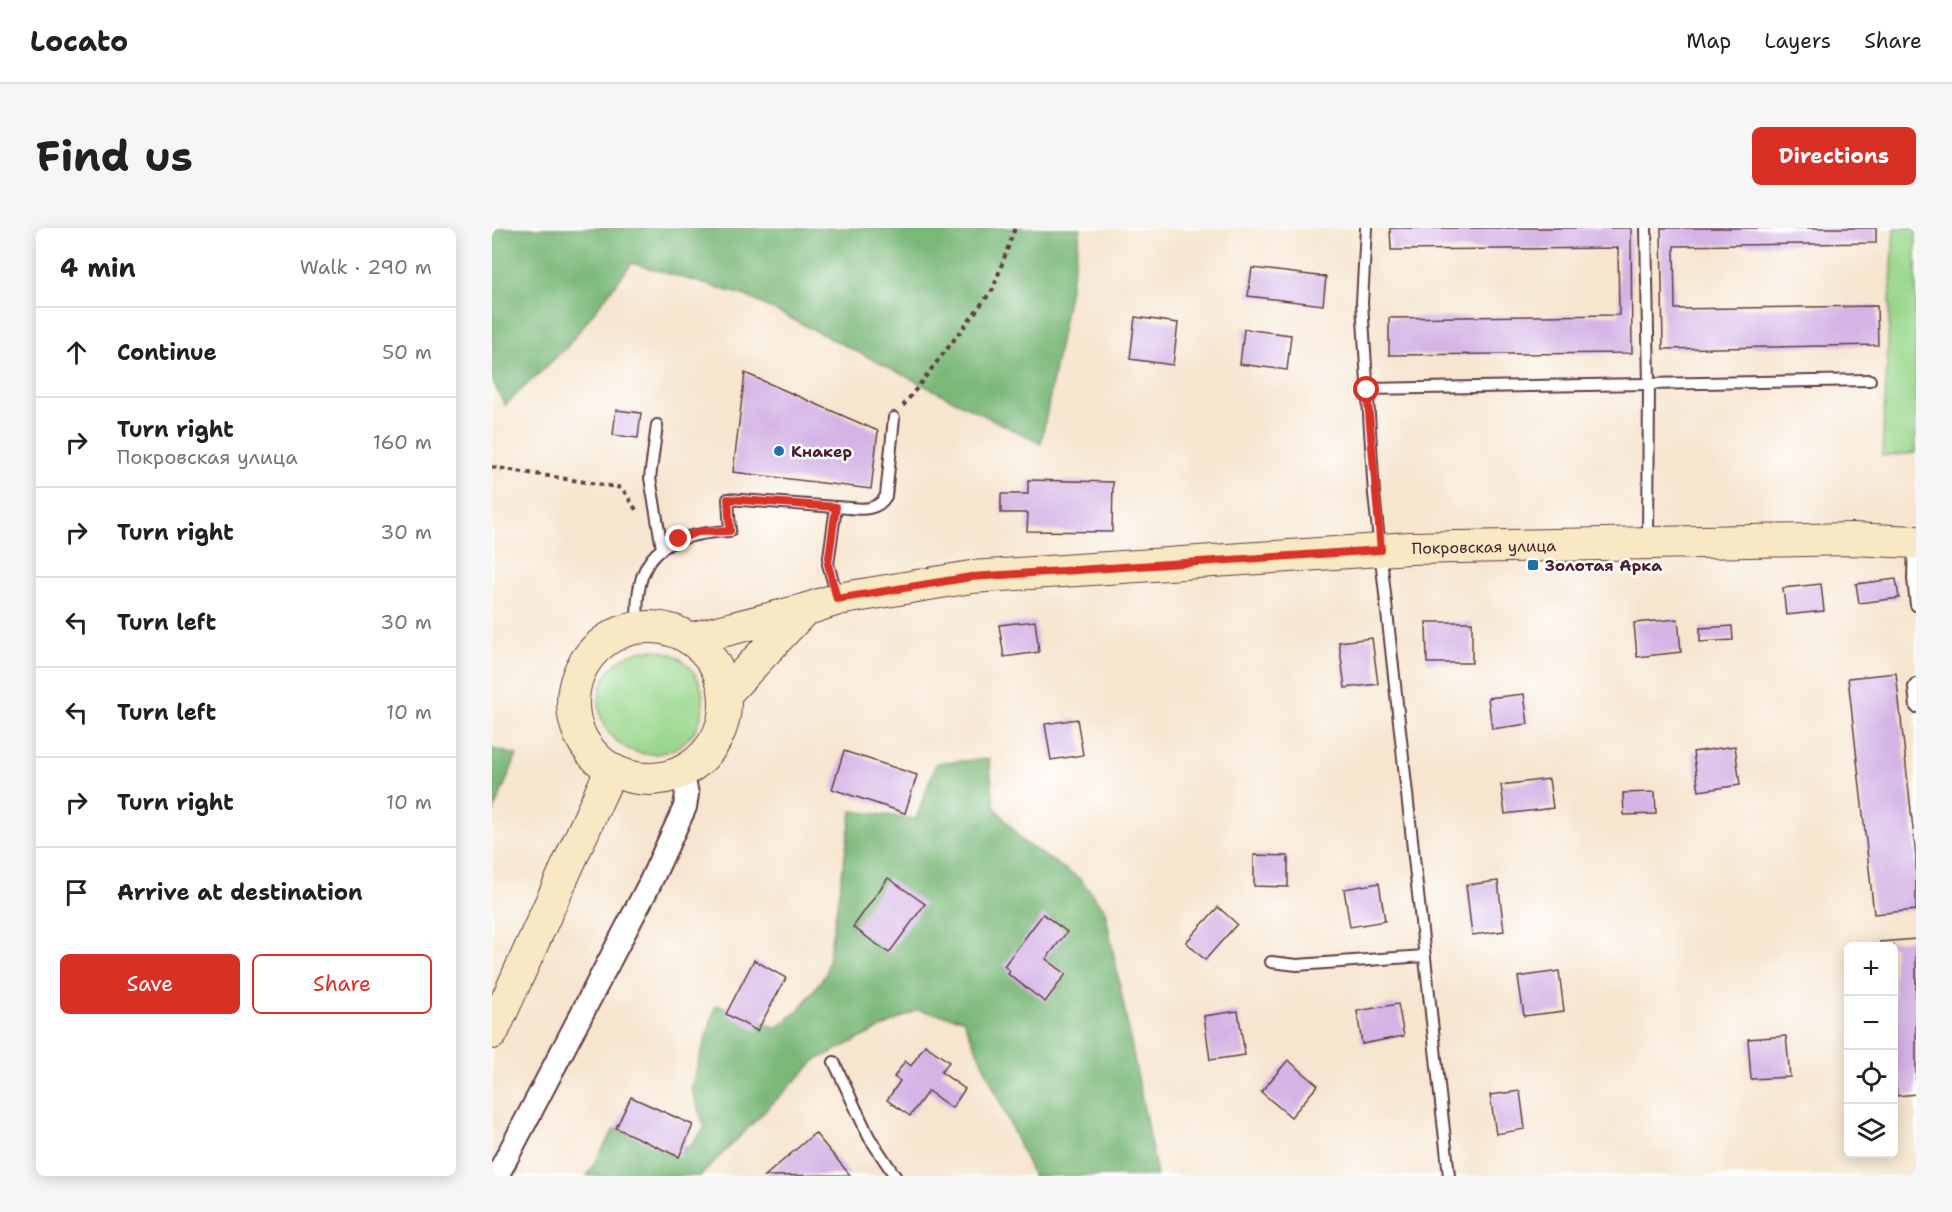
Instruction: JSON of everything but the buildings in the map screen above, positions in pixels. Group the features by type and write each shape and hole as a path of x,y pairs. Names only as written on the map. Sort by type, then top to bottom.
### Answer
{"street":[{"name":"Покровская улица","path":"690,639 804,610 837,599 971,577 1381,550 1648,542 1851,539 1915,542"},
{"path":"725,694 804,610"},
{"path":"638,627 665,628 690,639 714,663 725,694 722,725 707,753 682,772 646,780 611,770 587,749 574,720 573,689 585,660 608,638 638,627"},
{"path":"492,1033 611,770"},
{"path":"497,1176 649,885 685,807 687,794 682,772"}],"lane":[{"path":"1366,228 1362,303 1381,550 1449,1176"},
{"path":"1646,228 1649,383 1648,542"},
{"path":"1367,390 1870,380"},
{"path":"638,627 636,601 639,583 648,562 662,548 698,532 730,531 728,499 836,507 873,508 881,504 886,496 894,418"},
{"path":"657,426 650,478 662,548"},
{"path":"836,507 828,564 837,599"},
{"path":"1915,542 1913,579 1916,605"},
{"path":"1916,684 1914,687 1916,707"},
{"path":"1271,962 1297,965 1424,956"},
{"path":"834,1062 869,1137 896,1176"}],"path":[{"path":"894,418 993,289 1015,228"},
{"path":"492,467 622,488 662,548"}],"green space":[{"path":"492,228 1081,228 1041,444 746,296 632,263 566,348 505,405 492,380"},
{"path":"1894,228 1916,228 1916,453 1882,456"},
{"path":"651,650 671,654 688,665 699,682 703,702 699,722 688,739 671,750 651,754 631,750 614,739 603,722 599,702 603,682 614,665 631,654"},
{"path":"492,749 517,755 492,815"},
{"path":"989,759 994,806 1023,842 1080,879 1105,910 1157,1176 1033,1176 963,1019 917,1010 816,1060 700,1176 587,1176 614,1129 688,1148 705,1128 691,1087 716,1005 777,1028 799,1010 826,974 852,811 916,819 936,763"}],"place":[{"name":"Кнакер","path":"779,451"},
{"name":"Золотая Арка","path":"1533,565"}],"route":[{"path":"679,539 698,532 730,531 728,499 836,507 828,564 837,599 971,577 1381,550 1374,494 1367,390"}]}
